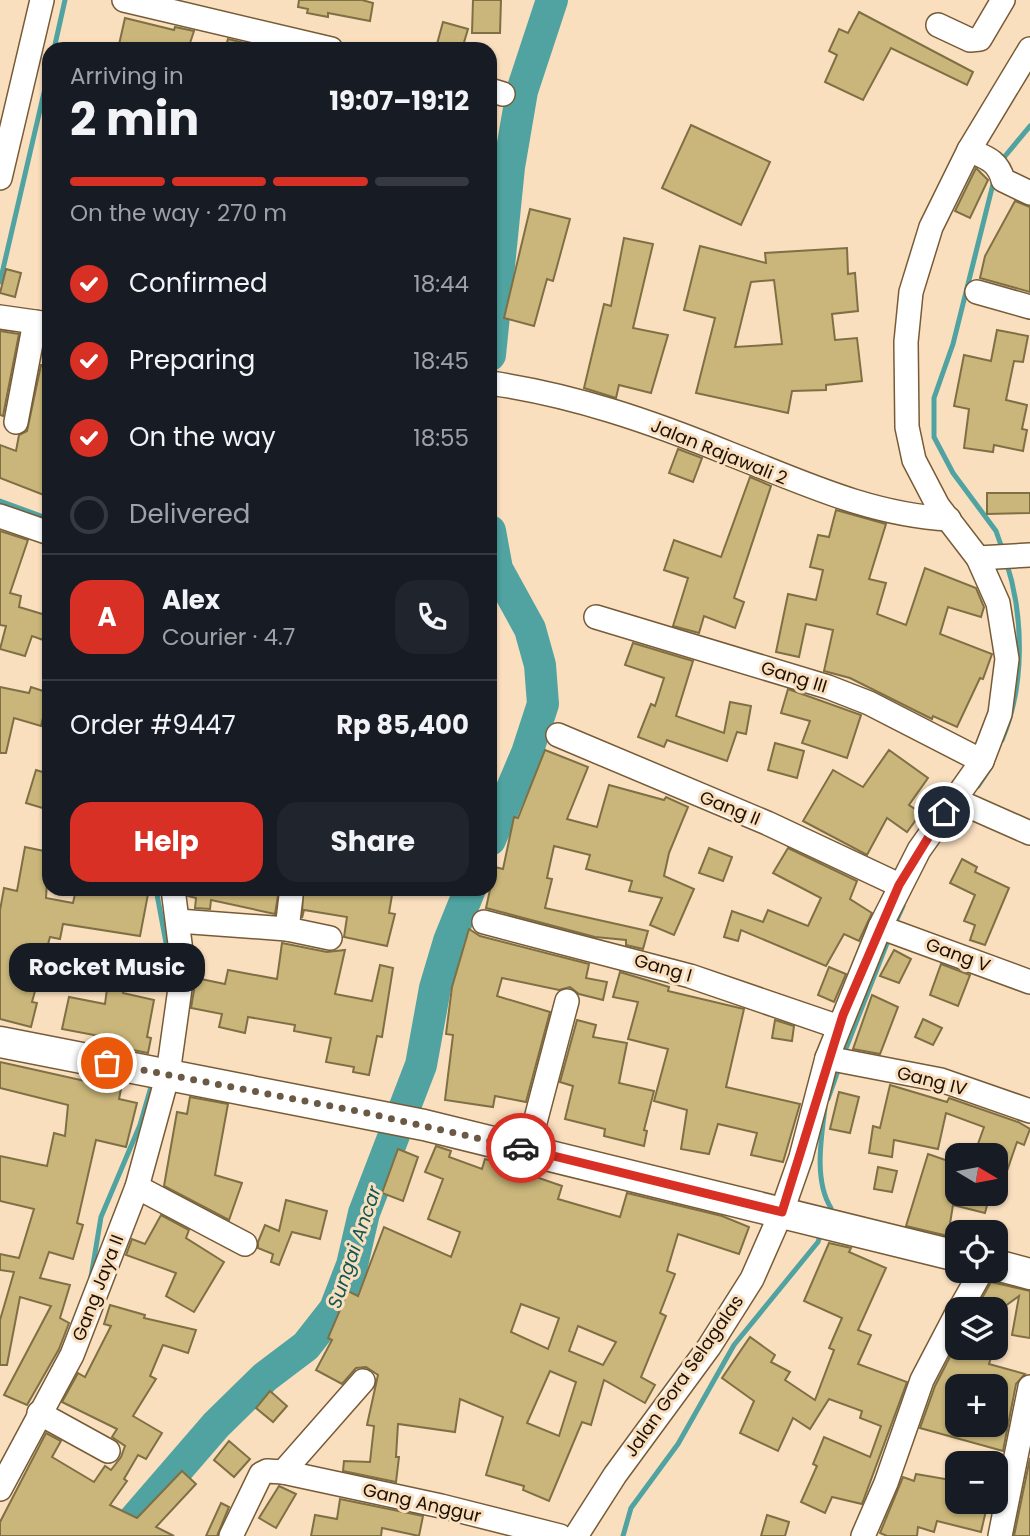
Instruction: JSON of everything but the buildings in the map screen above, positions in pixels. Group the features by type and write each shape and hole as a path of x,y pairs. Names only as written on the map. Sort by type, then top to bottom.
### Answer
{"main road":[{"path":"0,1042 424,1125 945,1253"},
{"path":"1008,1268 1030,1273"}],"street":[{"path":"0,178 4,145 42,0"},
{"path":"124,0 301,42"},
{"path":"938,25 970,40 980,39 1003,0"},
{"name":"Jalan Gora Selagalas","path":"576,1536 615,1475 709,1346 752,1279 782,1212 835,1060 839,1027 889,930 899,885 960,802 982,761 1000,714 1007,659 998,603 983,557 949,519 920,476 907,427 908,317 925,242 970,150 1029,55"},
{"path":"970,150 997,164 1003,180 1030,193"},
{"path":"977,292 1030,307"},
{"path":"1,317 42,323 16,422"},
{"name":"Jalan Rajawali 2","path":"499,384 597,404 849,502 912,516 949,519"},
{"path":"0,516 42,531"},
{"path":"983,557 1025,555"},
{"name":"Gang III","path":"596,617 828,687 869,703 982,761"},
{"name":"Gang II","path":"558,736 767,823 899,885"},
{"path":"960,802 1030,833"},
{"name":"Gang Jaya II","path":"1,1486 80,1336 136,1187 154,1072 183,967 174,896"},
{"path":"287,929 290,896"},
{"path":"178,920 287,929 330,938"},
{"name":"Gang I","path":"484,922 690,976 839,1027"},
{"name":"Gang V","path":"889,930 1030,982"},
{"path":"528,1149 567,1001"},
{"name":"Gang IV","path":"835,1060 941,1080 1030,1111"},
{"path":"136,1187 244,1244"},
{"path":"863,1536 886,1483 922,1380 945,1337"},
{"path":"231,1536 261,1474 267,1471 283,1472 363,1381"},
{"path":"1000,1536 1023,1459 1030,1387"},
{"path":"39,1413 108,1451"},
{"name":"Gang Anggur","path":"283,1472 440,1506 560,1536"}],"waterway":[{"path":"56,42 65,0"},
{"name":"Sungai Ancar","path":"497,286 509,167 522,91 552,0"},
{"path":"0,282 42,101"},
{"path":"1001,161 1030,126"},
{"path":"994,180 953,344 934,398 934,437 953,473 996,531 1003,551"},
{"path":"0,501 42,516"},
{"path":"1002,740 1015,697 1019,651 1016,605 1006,561"},
{"name":"Sungai Ancar","path":"497,569 530,629 540,665 543,704 527,753 497,824"},
{"path":"978,786 990,768"},
{"path":"157,896 172,975"},
{"name":"Sungai Ancar","path":"120,1536 216,1425 265,1377 306,1346 335,1309 352,1265 364,1213 421,1065 435,988 449,941 467,896"},
{"path":"894,926 903,906"},
{"path":"843,1056 889,938"},
{"path":"828,1099 840,1065"},
{"path":"91,1277 101,1217 140,1125 153,1080"},
{"path":"825,1108 821,1173 822,1185 831,1208 829,1214"},
{"path":"623,1536 631,1508 678,1444 734,1345 818,1242 821,1233"}],"way so far":[{"path":"107,1063 362,1112 521,1148"}],"place":[{"name":"Rocket Music","path":"107,1063"}],"route":[{"path":"521,1148 782,1212 801,1157 827,1058 843,1015 899,885 944,812"}]}
